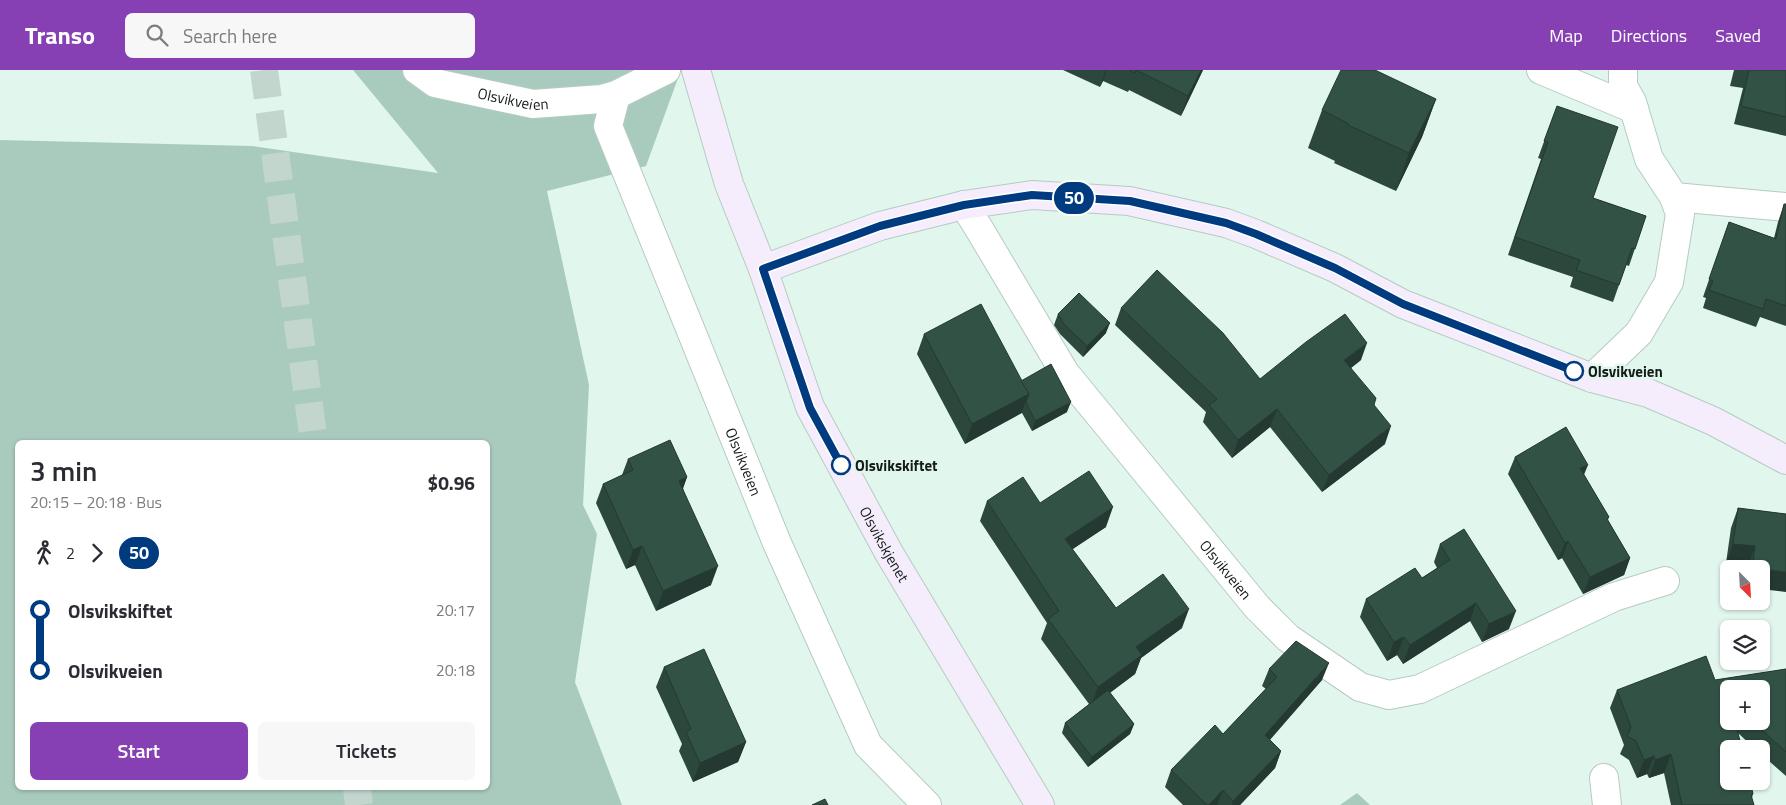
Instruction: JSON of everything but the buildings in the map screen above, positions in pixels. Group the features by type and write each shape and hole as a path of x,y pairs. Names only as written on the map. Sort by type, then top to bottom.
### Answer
{"main road":[{"path":"696,70 729,184 763,269 880,226 964,205 1032,195 1130,201 1226,223 1256,234 1335,268 1403,304 1592,378 1648,393 1713,421 1786,460"},
{"name":"Olsvikskjenet","path":"763,269 810,408 889,553 1040,805"}],"street":[{"name":"Olsvikveien","path":"416,70 435,84 533,104 602,99 616,95 666,70"},
{"path":"1541,70 1634,109"},
{"path":"1592,378 1639,333 1669,282 1680,214 1674,197 1649,159 1634,109 1623,86 1623,70"},
{"name":"Olsvikveien","path":"616,95 608,126 777,543 868,745 927,805"},
{"path":"1674,197 1786,207"},
{"name":"Olsvikveien","path":"964,205 1065,373 1257,607 1288,638 1360,687 1389,695 1420,689 1614,597 1665,581"},
{"path":"1604,778 1608,805"}],"green space":[{"path":"353,70 681,70 646,166 547,191 589,385 583,505 597,534 575,682 622,805 0,805 0,140 252,146 438,173"},
{"path":"1357,793 1370,805 1340,805"}],"tunnel":[{"path":"264,70 314,440"},
{"path":"357,790 359,805"}],"bus line":[{"name":"50","path":"841,465 810,408 763,269 880,226 964,205 1032,195 1130,201 1226,223 1335,268 1403,304 1574,371"}],"place":[{"name":"Olsvikveien","path":"1574,371"},
{"name":"Olsvikskiftet","path":"841,465"}]}
